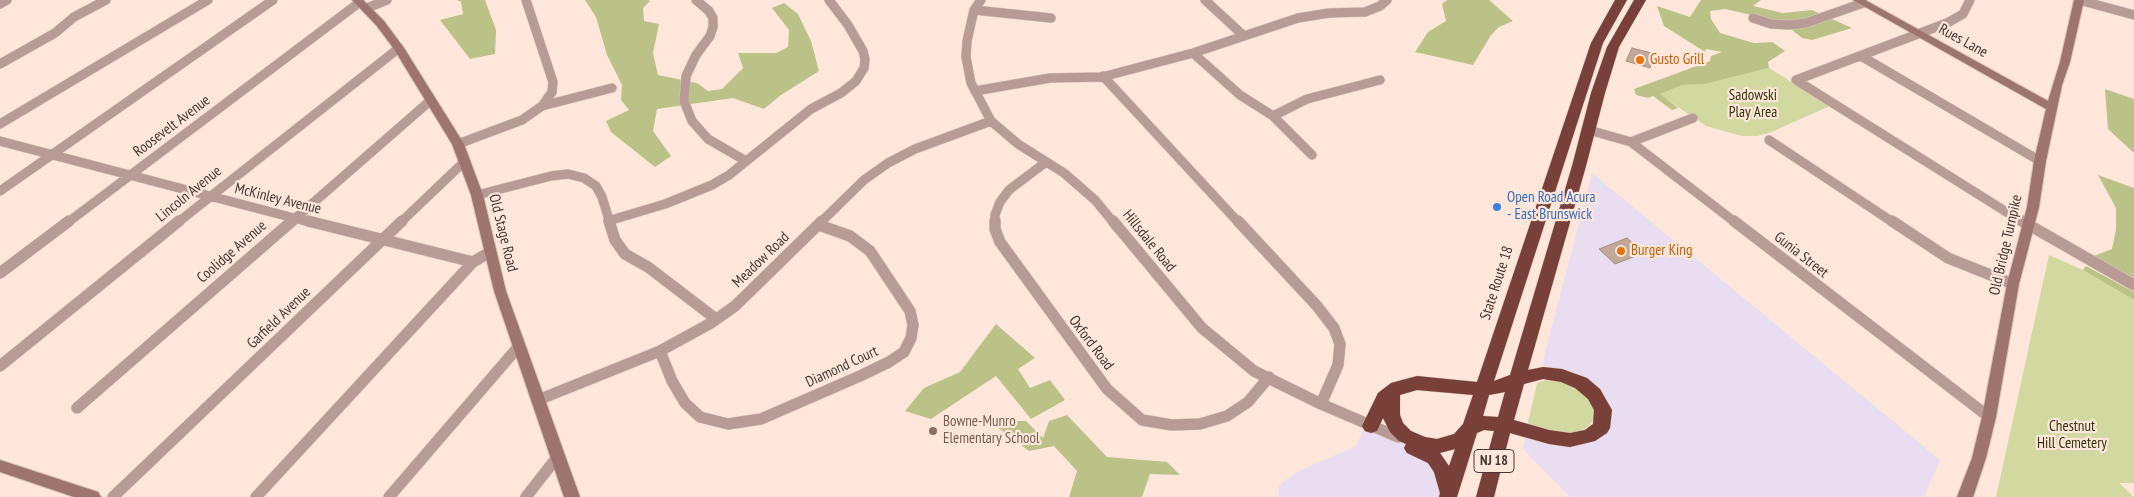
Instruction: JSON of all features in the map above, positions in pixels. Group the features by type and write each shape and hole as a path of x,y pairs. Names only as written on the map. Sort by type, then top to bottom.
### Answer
{"highway":[{"name":"State Route 18","path":"1449,494 1597,42 1621,0"},
{"name":"NJ 18","path":"1485,497 1504,424 1613,47 1640,0"},
{"path":"1371,426 1384,398 1398,388 1416,383 1482,389 1502,386 1518,379 1543,374 1562,376 1581,383 1594,394 1603,410 1601,428 1589,436 1570,440 1549,437 1504,424 1483,423 1469,429 1460,439 1449,444 1437,446 1423,444 1401,437"},
{"path":"1392,393 1391,415 1401,437 1406,444 1434,458 1442,469 1449,494"}],"street":[{"path":"0,4 7,0"},
{"path":"0,64 55,32 74,17 106,0"},
{"path":"0,124 208,0"},
{"path":"0,191 273,0"},
{"name":"Roosevelt Avenue","path":"0,273 361,4 387,0"},
{"path":"458,144 522,120 542,106 552,92 553,82 526,0"},
{"path":"696,0 709,10 713,18 713,27 710,36 696,55 686,76 684,101 692,121 708,139 724,151 746,161"},
{"path":"608,221 692,194 729,175 811,109 847,89 862,72 865,64 863,51 848,25 830,0"},
{"name":"Hillsdale Road","path":"981,0 974,10 967,41 966,57 970,83 991,120 1018,144 1064,173 1095,200 1187,312 1202,328 1254,371 1322,404 1401,437"},
{"path":"1205,0 1244,36"},
{"path":"975,92 1050,78 1103,76 1193,53 1308,16 1365,12 1380,6 1387,0"},
{"path":"1970,0 1968,8 1956,19 1796,80 2029,226 2134,285"},
{"path":"2079,0 2134,15"},
{"name":"Old Bridge Turnpike","path":"1965,497 1979,458 2013,284 2029,226 2040,161 2079,0"},
{"path":"1753,18 1771,24 1789,25 1806,23 1860,1"},
{"name":"Rues Lane","path":"1860,1 2053,108"},
{"name":"Old Stage Road","path":"361,4 399,48 458,144 477,195 490,252 519,346 572,497"},
{"path":"974,10 1051,18"},
{"name":"Lincoln Avenue","path":"0,366 209,197 399,48"},
{"path":"1193,53 1240,95 1273,116 1312,155"},
{"path":"1861,56 2040,161"},
{"path":"1103,76 1318,306 1334,328 1340,344 1338,366 1322,404"},
{"path":"1273,116 1307,99 1327,92 1380,80"},
{"path":"542,106 612,88"},
{"name":"Coolidge Avenue","path":"77,408 431,100"},
{"path":"1631,142 1693,118"},
{"name":"Meadow Road","path":"538,400 660,351 716,319 735,306 864,180 888,163 914,149 991,120"},
{"name":"Gunia Street","path":"1589,130 1631,142 1988,417"},
{"path":"1769,140 1948,258 2013,284"},
{"name":"McKinley Avenue","path":"0,141 209,197 473,262"},
{"name":"Garfield Avenue","path":"113,497 465,161"},
{"name":"Oxford Road","path":"1046,162 1008,190 995,214 995,229 1000,242 1107,389 1142,420 1172,425 1200,424 1227,416 1248,402 1269,377"},
{"path":"477,195 551,176 568,174 584,178 596,186 602,197 615,240 625,254 648,267 716,319"},
{"name":"Diamond Court","path":"660,351 672,381 685,403 700,417 728,424 761,420 860,376 889,362 904,352 911,338 913,325 910,311 870,251 850,236 819,225"},
{"path":"256,497 473,262 490,252"},
{"path":"388,497 519,346"},
{"path":"526,497 558,456"},
{"path":"0,466 93,497"}],"shaded area":[{"path":"1592,173 1940,460 1924,497 1570,497 1523,449 1525,438 1555,443 1594,441 1607,432 1612,408 1597,386 1570,371 1542,365"},
{"path":"1366,424 1398,437 1406,445 1427,454 1448,497 1279,497 1279,486 1284,481 1301,470 1356,446"}],"green space":[{"path":"457,0 485,0 496,30 495,54 470,59 440,20 463,14 461,2"},
{"path":"585,0 650,1 643,8 644,21 659,24 653,53 658,75 697,83 708,91 722,89 743,68 738,53 776,53 788,47 789,30 772,8 784,3 798,14 811,41 819,71 781,95 764,109 733,98 657,109 653,131 671,156 655,167 611,132 606,121 629,110 621,100 622,85 607,55 596,17"},
{"path":"1447,0 1489,0 1513,21 1499,27 1491,35 1473,65 1415,52 1428,32 1446,21 1442,4"},
{"path":"1701,0 1761,0 1753,6 1783,13 1812,10 1852,28 1812,40 1802,38 1782,22 1725,9 1710,11 1711,19 1720,33 1754,43 1772,42 1785,51 1768,62 1769,68 1705,84 1682,85 1660,94 1678,108 1672,110 1653,96 1648,98 1636,95 1634,89 1710,61 1711,56 1722,52 1706,49 1705,52 1664,26 1657,6 1690,17"},
{"name":"Sadowski Play Area","path":"1769,68 1830,106 1769,133 1757,136 1742,136 1706,126 1659,94 1682,85 1705,84"},
{"path":"2105,89 2134,99 2134,153 2108,129"},
{"path":"2098,175 2134,188 2134,278 2091,257 2112,249 2116,230 2116,208"},
{"name":"Chestnut Hill Cemetery","path":"2049,255 2083,270 2134,300 2134,483 2119,483 2134,497 1996,497"},
{"path":"2086,266 2134,292 2134,300 2083,270"},
{"path":"996,324 1035,358 1018,369 1030,388 1050,380 1065,400 1031,419 996,376 931,419 905,411 924,388 960,372"},
{"path":"1546,380 1561,380 1576,387 1587,396 1593,406 1595,417 1589,426 1577,433 1560,432 1530,426 1528,422 1537,383"},
{"path":"1067,415 1107,457 1167,462 1180,475 1150,474 1142,497 1069,497 1077,471 1054,446 1029,451 989,421 1026,421 1043,438 1049,421"}],"building":[{"name":"Gusto Grill","path":"1632,48 1655,54 1650,68 1626,61"},
{"name":"Burger King","path":"1627,238 1644,253 1615,264 1599,249"}],"place":[{"name":"Gusto Grill","path":"1640,60"},
{"name":"Open Road Acura - East Brunswick","path":"1497,207"},
{"name":"Burger King","path":"1621,251"},
{"name":"Bowne-Munro Elementary School","path":"933,431"}]}
